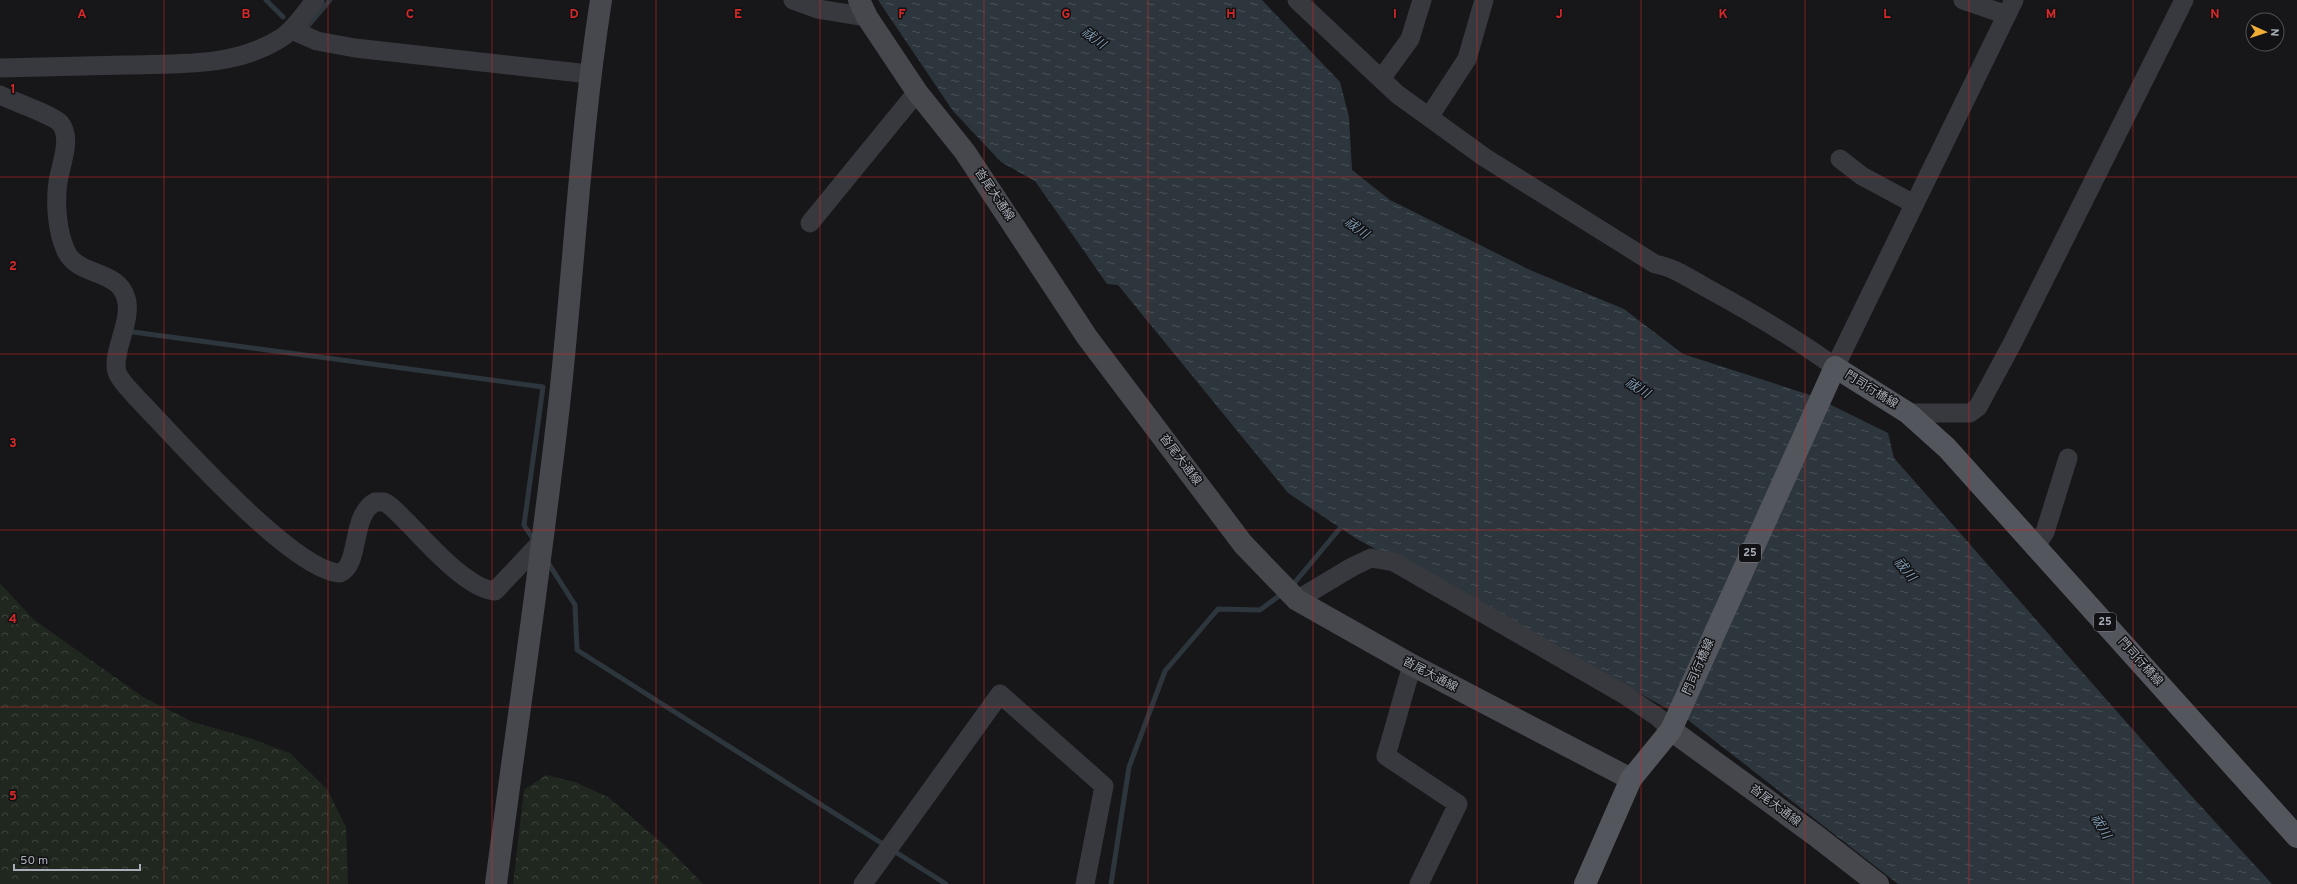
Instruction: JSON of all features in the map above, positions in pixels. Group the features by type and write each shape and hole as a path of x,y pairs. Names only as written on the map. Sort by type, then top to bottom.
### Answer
{"main road":[{"path":"496,884 544,539 560,394 590,74 601,0"},
{"name":"沓尾大通線","path":"863,9 917,92 965,152 1087,337 1243,544 1297,600 1412,665 1631,779"},
{"name":"門司行橋線","path":"1585,884 1631,779 1672,726 1831,375 1908,413 1947,448 2297,837"},
{"name":"沓尾大通線","path":"1672,726 1878,884"}],"street":[{"path":"0,68 194,63 229,60 269,45 292,30 315,0"},
{"path":"794,0 818,9 863,9"},
{"path":"1297,0 1397,94 1484,157 1655,264 1665,266 1804,344 1831,375 2010,8 1963,0"},
{"path":"1381,79 1410,39 1422,0"},
{"path":"1429,118 1467,59 1484,0"},
{"path":"1908,413 1970,413 1978,407 2013,342 2184,0"},
{"path":"292,30 317,41 356,48 590,74"},
{"path":"810,223 917,92"},
{"path":"0,95 56,119 64,129 65,142 58,183 57,201 61,239 66,252 75,263 86,270 110,279 117,284 126,297 127,313 118,359 117,371 119,376 162,424 273,536 323,569 340,573 350,566 359,524 365,511 375,502 384,502 436,552 464,575 486,590 496,591 544,539"},
{"path":"1840,159 1862,176 1914,204"},
{"path":"2036,546 2045,532 2068,458"},
{"path":"1297,600 1352,567 1371,558 1394,562 1625,695 1672,726"},
{"path":"1412,665 1386,756 1458,804 1419,884"},
{"path":"863,884 1000,694 1104,786 1085,884"}],"green space":[{"path":"0,583 33,619 143,697 193,722 249,738 290,753 327,789 346,827 348,884 0,884"},
{"path":"546,775 575,782 608,797 667,847 703,884 513,884 524,790"}],"water":[{"name":"祓川","path":"878,0 1262,0 1340,82 1349,117 1352,170 1390,200 1530,270 1624,309 1683,354 1813,396 1888,433 1894,458 2186,790 2272,884 1898,884 1688,720 1357,539 1288,493 1118,285 1107,284 1035,181 1001,162 953,111"}],"waterway":[{"path":"266,0 283,17"},
{"path":"308,26 330,0"},
{"path":"133,332 543,387 524,525 535,542"},
{"path":"1291,587 1341,527 1339,523"},
{"path":"547,561 575,605 577,650 946,884"},
{"path":"1111,884 1129,767 1165,671 1218,609 1260,610 1283,593"}]}
